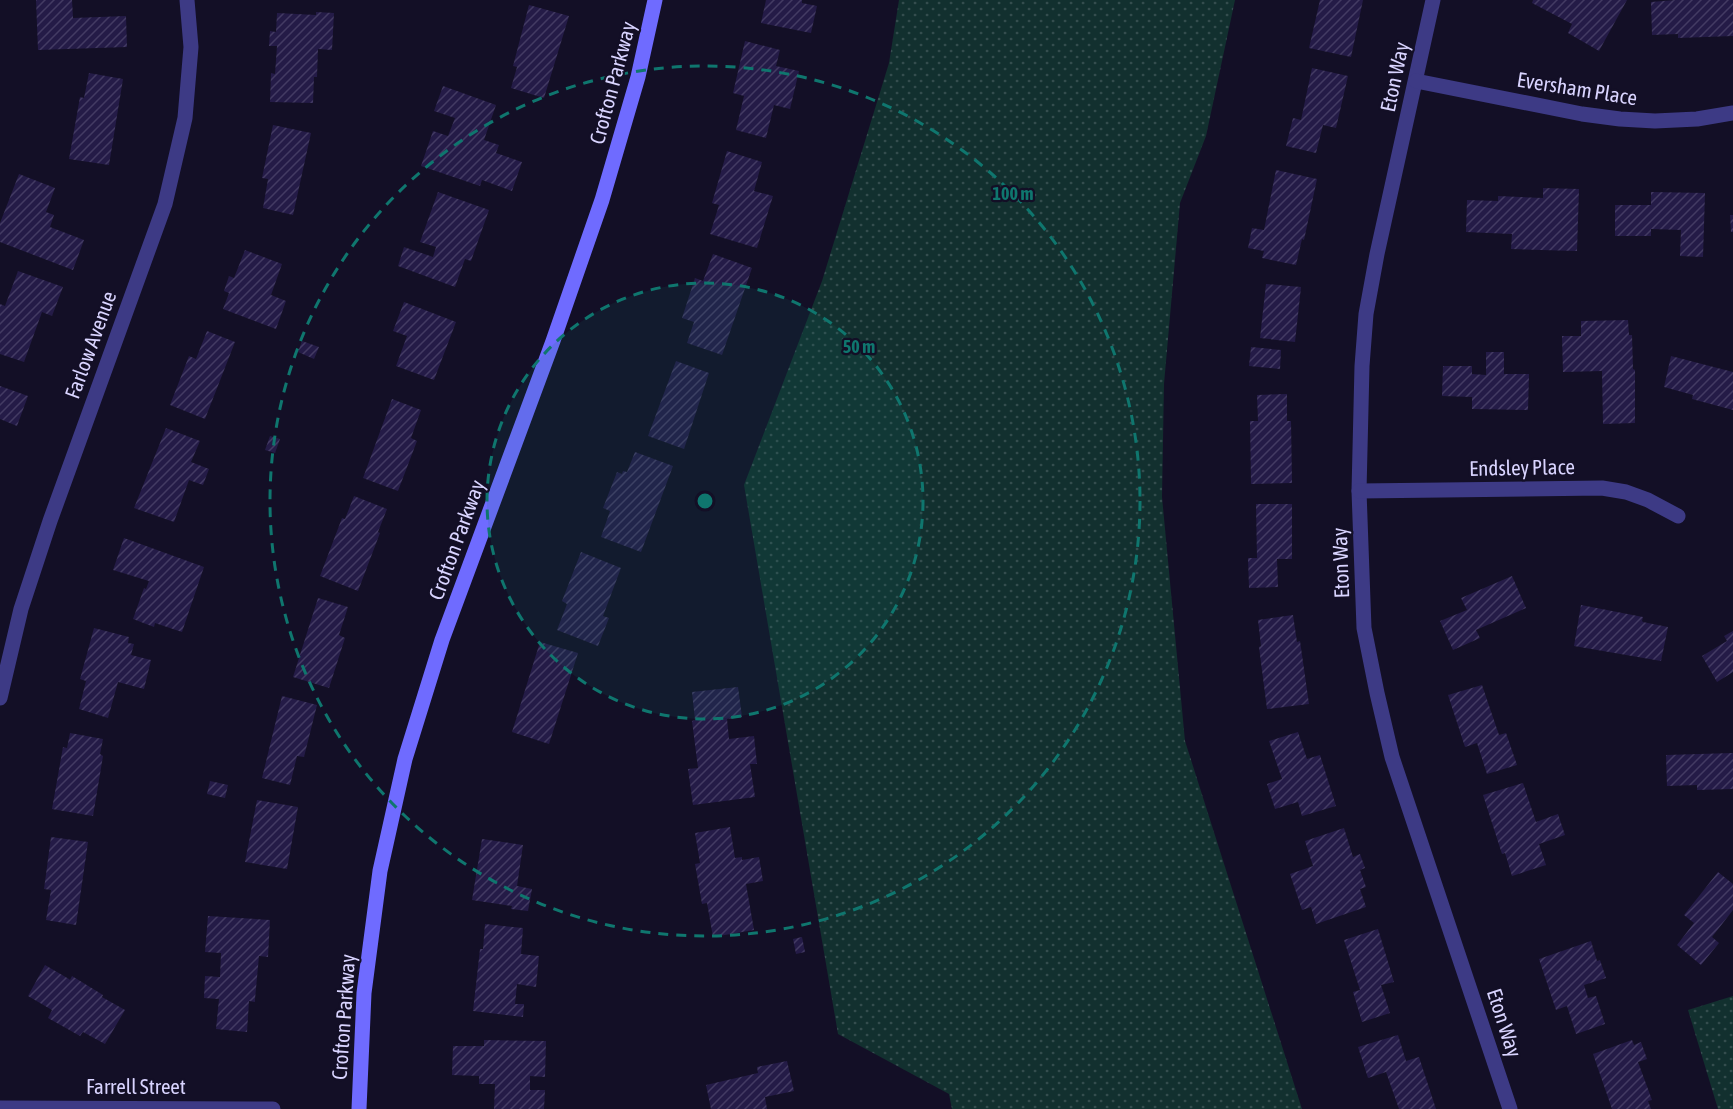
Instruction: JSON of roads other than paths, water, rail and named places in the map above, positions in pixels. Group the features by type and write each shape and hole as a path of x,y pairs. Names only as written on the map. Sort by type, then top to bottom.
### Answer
{"street":[{"name":"Farlow Avenue","path":"0,698 21,609 50,521 165,204 185,118 191,47 187,0"},
{"name":"Crofton Parkway","path":"359,1109 364,993 380,871 405,759 442,640 553,341 602,200 638,77 655,0"},
{"name":"Eton Way","path":"1433,0 1366,314 1362,366 1359,491 1364,628 1392,757 1510,1109"},
{"name":"Eversham Place","path":"1416,81 1582,114 1620,119 1655,121 1697,119 1733,113"},
{"name":"Endsley Place","path":"1359,491 1602,489 1626,492 1648,500 1678,516"},
{"name":"Farrell Street","path":"0,1107 273,1109"}]}
